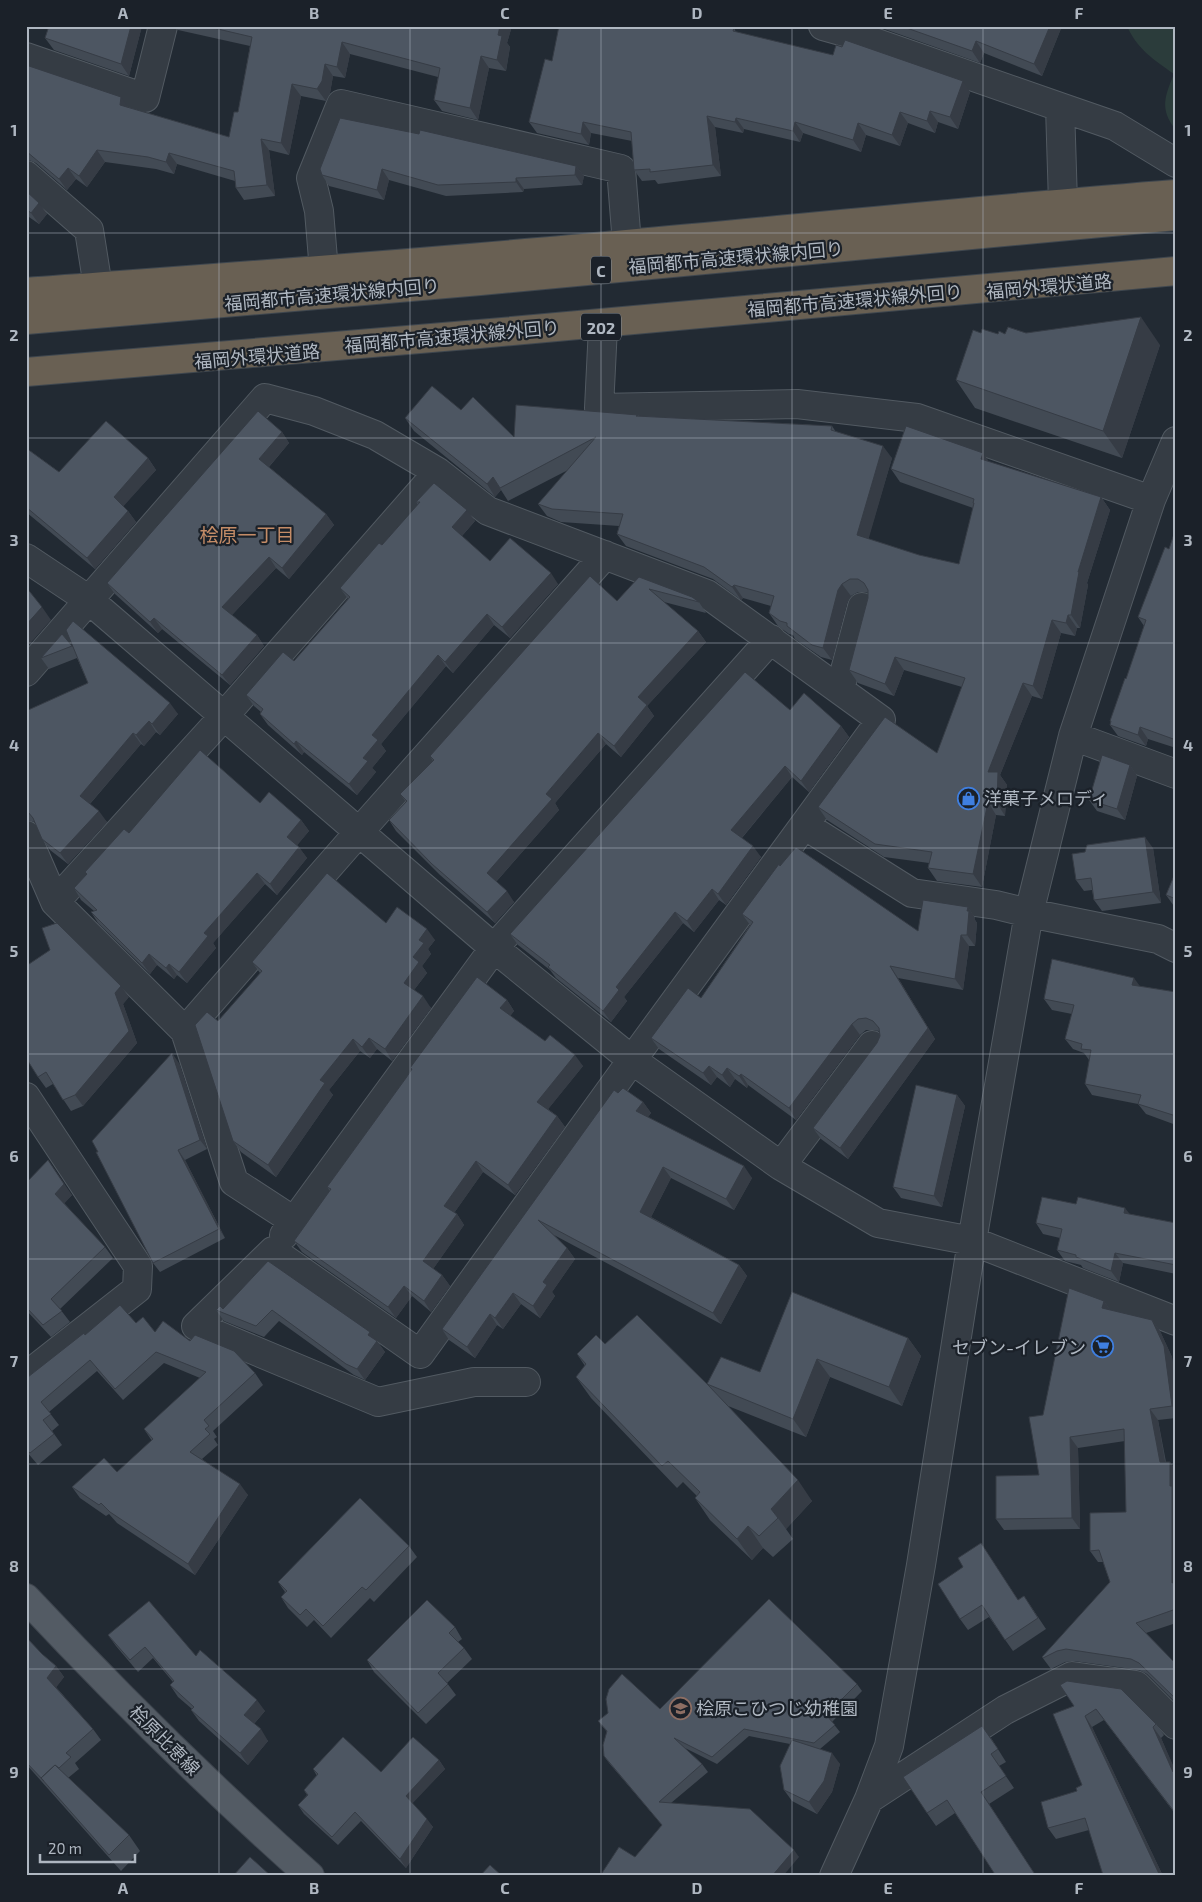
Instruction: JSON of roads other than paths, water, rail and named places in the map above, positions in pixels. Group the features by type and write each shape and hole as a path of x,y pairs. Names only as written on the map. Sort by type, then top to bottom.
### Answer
{"highway":[{"path":"26,292 324,270 1176,194"},
{"name":"福岡都市高速環状線内回り","path":"26,320 480,281 1176,216"},
{"name":"福岡外環状道路","path":"26,373 253,357 433,340 603,327 1176,273"},
{"name":"福岡都市高速環状線外回り","path":"26,373 1176,273"}],"main road":[{"name":"桧原比恵線","path":"26,1598 90,1667 190,1766 310,1876"}],"street":[{"path":"26,57 145,98 163,26"},
{"path":"823,26 857,36 1115,126 1176,163"},
{"path":"324,270 319,211 311,178 341,104 621,169 627,244"},
{"path":"1060,107 1063,203"},
{"path":"26,175 90,230 98,286"},
{"path":"603,327 599,408 797,404 917,418 1151,500"},
{"path":"26,672 265,398 314,411 375,434 438,472 488,511 707,594 881,720 420,1354 273,1251"},
{"path":"834,1876 870,1799 890,1746 921,1565 972,1241 1029,913 1073,736 1151,500 1176,441"},
{"path":"55,902 224,716 438,472"},
{"path":"186,1031 359,832 605,556"},
{"path":"26,558 89,600 494,948 632,1060 782,1166 878,1223 972,1241 1176,1321"},
{"path":"840,689 862,608"},
{"path":"526,1382 474,1382 378,1402 196,1326 273,1251 494,948 771,639"},
{"path":"1073,736 1176,774"},
{"path":"804,825 912,893 996,905 1158,939 1176,948"},
{"path":"26,834 55,902 186,1031 234,1182 294,1221"},
{"path":"782,1166 872,1045"},
{"path":"26,1097 138,1266 138,1274 137,1289 26,1376"},
{"path":"870,1799 1006,1710 1072,1676 1136,1685 1176,1725"}],"place":[{"name":"洋菓子メロディ","path":"968,798"},
{"name":"セブン-イレブン","path":"1102,1347"},
{"name":"桧原こひつじ幼稚園","path":"680,1708"}],"district":[{"name":"桧原一丁目","path":"247,534"}]}
